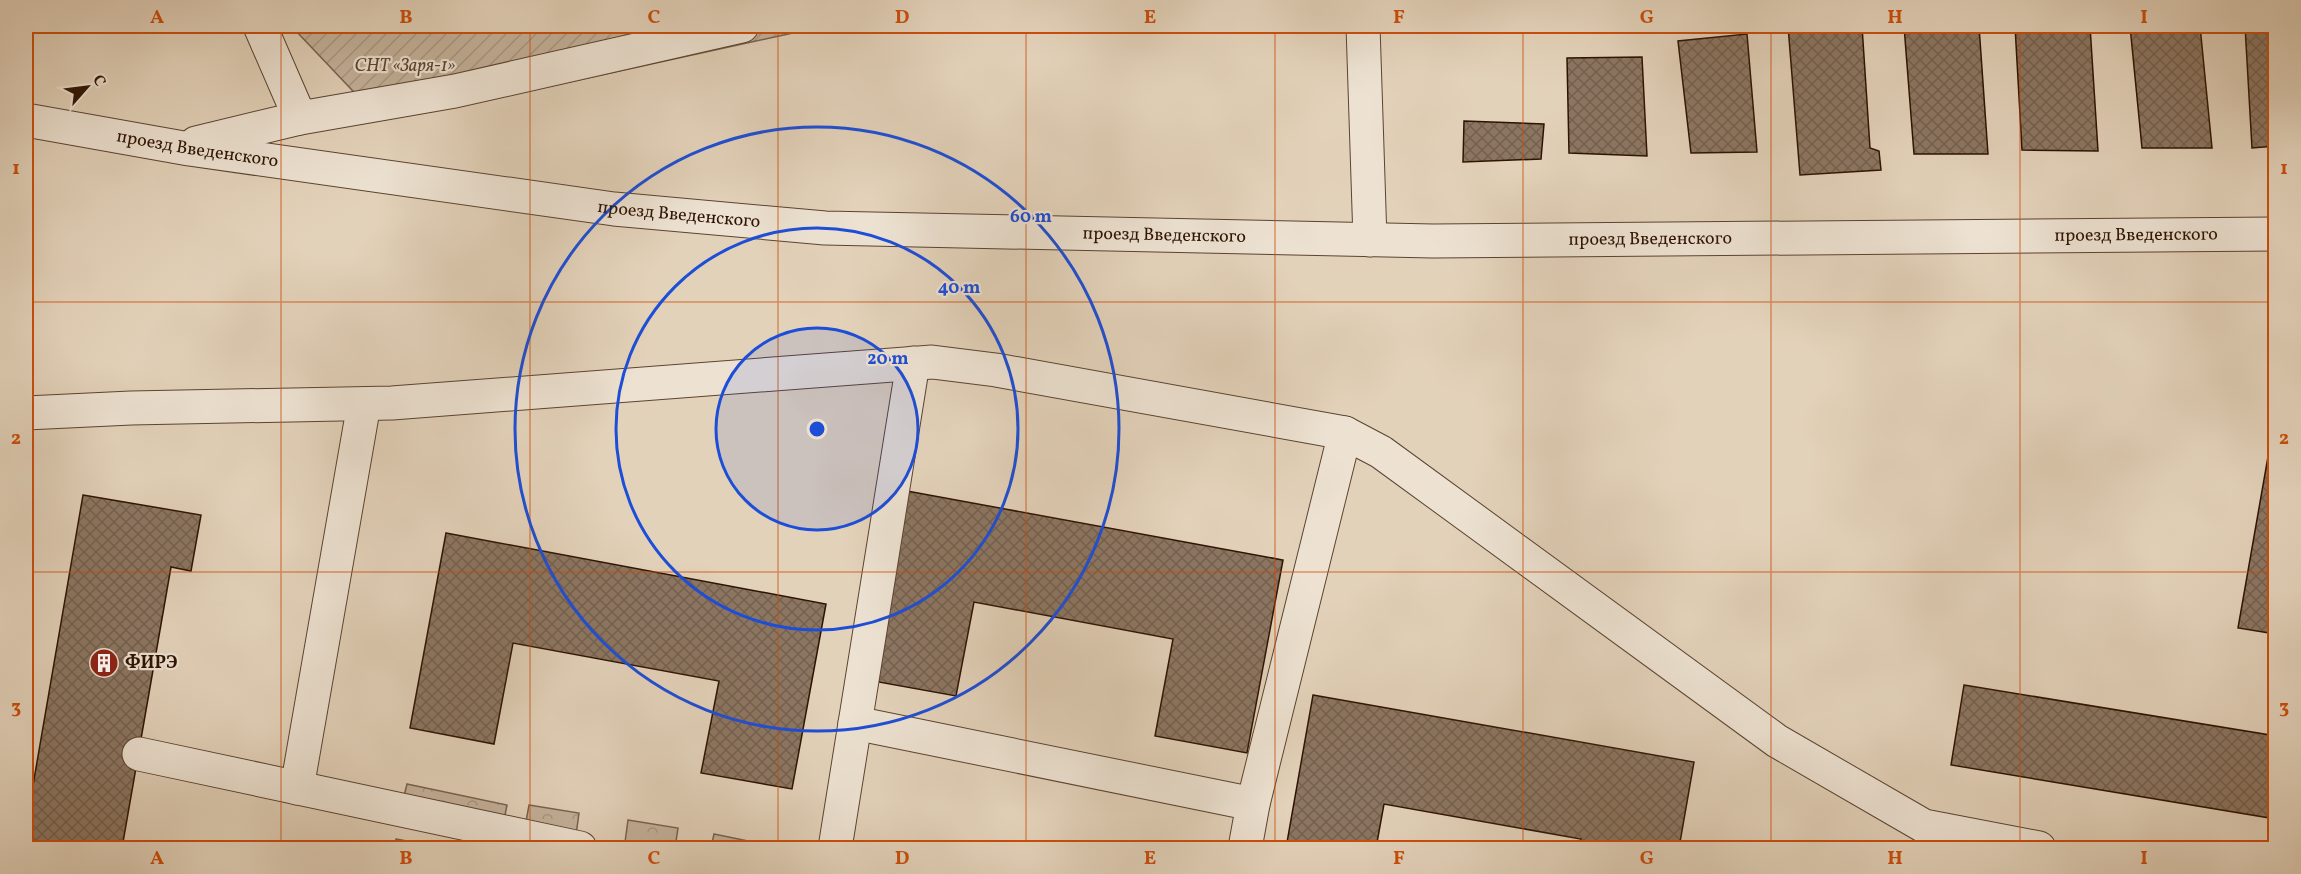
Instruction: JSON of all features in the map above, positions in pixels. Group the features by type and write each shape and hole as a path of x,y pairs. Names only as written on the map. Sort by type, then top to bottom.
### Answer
{"street":[{"path":"260,26 300,118"},
{"path":"177,147 300,118 455,91 742,26"},
{"path":"1363,26 1370,240"},
{"name":"проезд Введенского","path":"26,120 177,147 614,209 825,228 1445,241 2276,234"},
{"path":"26,413 131,408 392,403 932,362 996,370 1345,433 1381,452 1777,741 1924,826 2039,849"},
{"path":"835,849 913,363"},
{"path":"297,788 364,404"},
{"path":"1245,849 1253,804 1345,433"},
{"path":"855,723 1253,804"},
{"path":"139,754 580,849"}],"green space":[{"name":"СНТ «Заря-1»","path":"297,26 825,26 464,105 369,108 296,31"},
{"path":"407,784 507,805 503,825 402,804"},
{"path":"529,805 579,813 576,835 525,827"},
{"path":"628,820 678,828 675,848 625,842"},
{"path":"714,834 783,848 711,848"},
{"path":"396,839 444,848 394,848"}],"building":[{"path":"1788,26 1862,26 1870,148 1879,151 1881,170 1800,175"},
{"path":"1904,26 1979,26 1988,154 1914,154"},
{"path":"2015,26 2090,26 2098,151 2022,150"},
{"path":"2130,26 2200,26 2212,148 2142,148"},
{"path":"2245,26 2276,26 2276,146 2252,148"},
{"path":"1747,34 1757,152 1691,153 1678,41"},
{"path":"1642,57 1647,156 1569,153 1567,58"},
{"path":"1464,121 1544,124 1541,159 1463,162"},
{"path":"2269,451 2276,453 2276,634 2238,628"},
{"path":"907,491 1283,560 1247,753 1155,736 1173,639 974,602 956,696 873,681"},
{"name":"ФИРЭ","path":"83,495 201,515 191,571 171,567 122,848 26,848 26,826"},
{"path":"446,533 826,604 792,789 701,773 719,681 513,643 494,744 410,728"},
{"path":"1964,685 2276,736 2276,819 1951,765"},
{"path":"1313,695 1694,762 1679,848 1580,848 1581,839 1384,804 1376,848 1286,848"}],"place":[{"name":"ФИРЭ","path":"104,663"}]}
